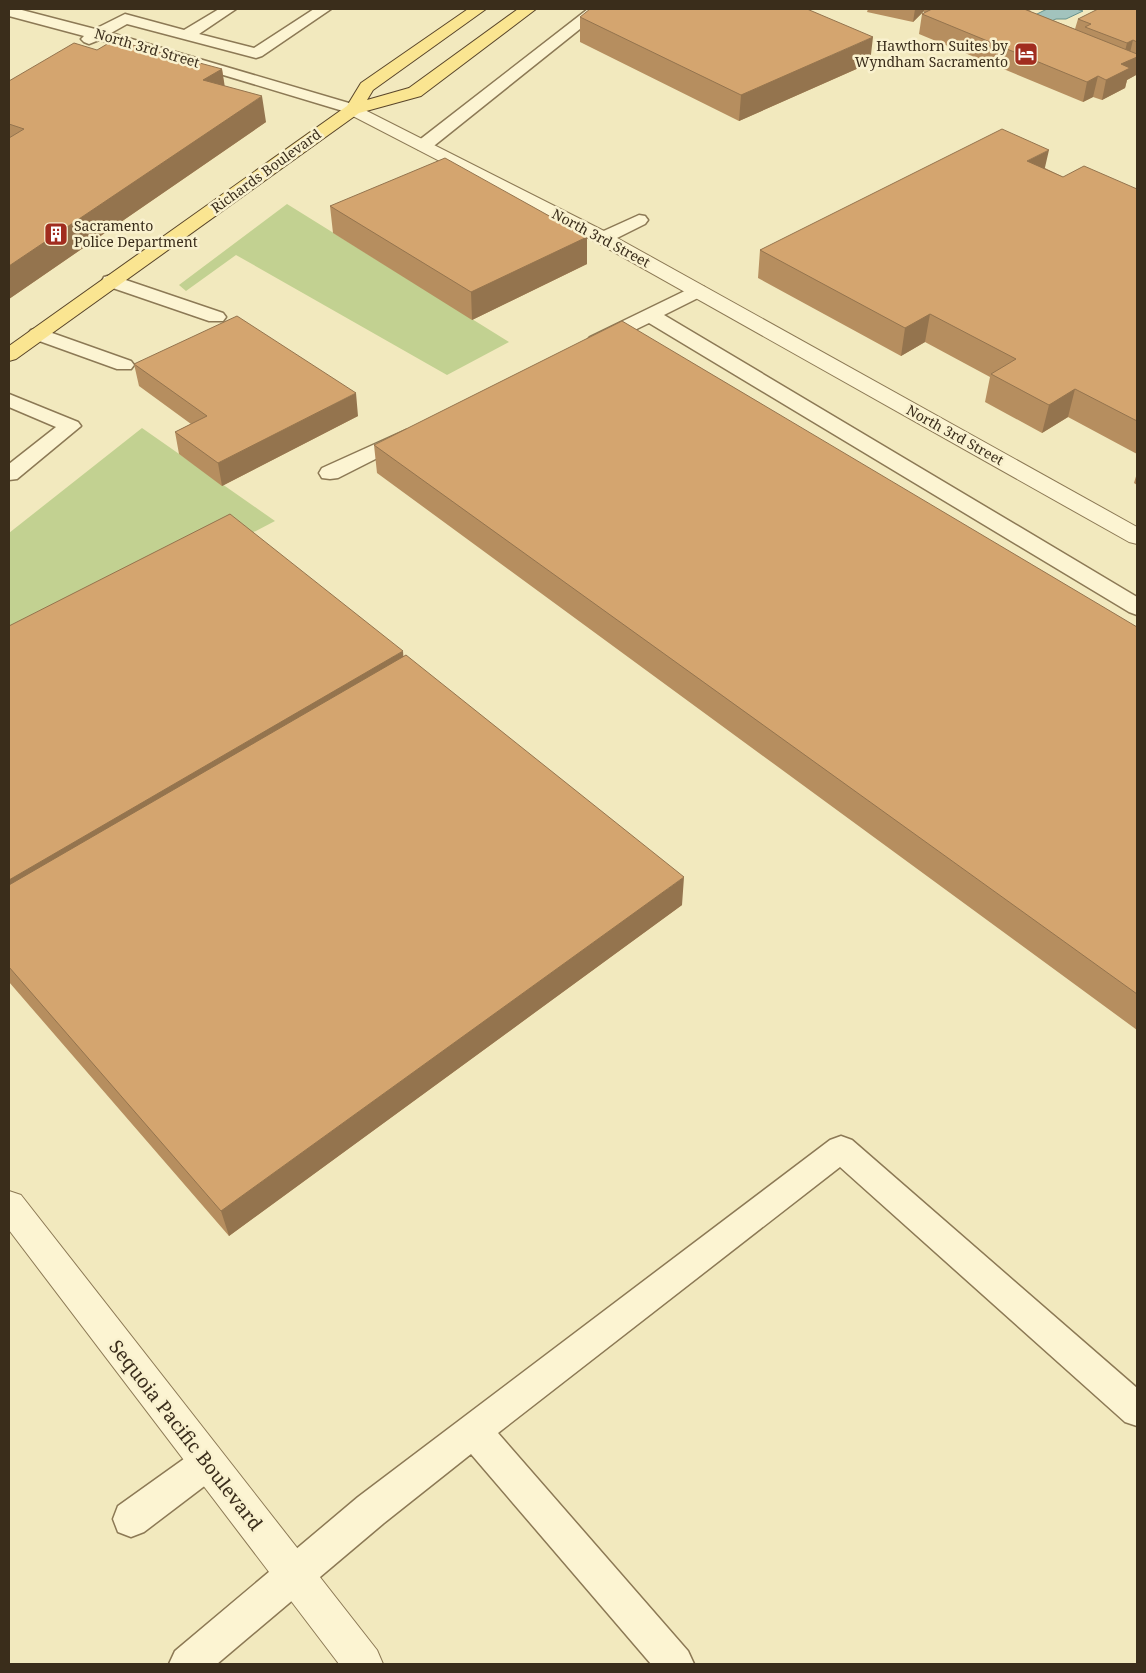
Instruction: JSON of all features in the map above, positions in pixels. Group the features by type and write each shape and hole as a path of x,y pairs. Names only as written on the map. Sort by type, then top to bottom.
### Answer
{"main road":[{"name":"Richards Boulevard","path":"9,355 353,108 367,87 478,9"},
{"name":"Richards Boulevard","path":"353,108 415,92 528,9"}],"street":[{"name":"North 3rd Street","path":"353,108 603,238 1137,537"},
{"name":"Sequoia Pacific Boulevard","path":"9,1205 363,1664"}],"lane":[{"path":"16,26 48,9"},
{"path":"73,48 143,9"},
{"path":"186,35 229,9"},
{"path":"125,19 256,53 324,9"},
{"path":"424,145 597,9"},
{"name":"North 3rd Street","path":"9,11 97,34 353,108"},
{"path":"603,238 639,220"},
{"path":"111,281 216,317"},
{"path":"579,350 697,291"},
{"path":"650,315 1137,607"},
{"path":"38,334 124,365"},
{"path":"9,400 72,426 9,474"},
{"path":"330,473 419,429"},
{"path":"188,1664 371,1510 841,1149 1137,1410"},
{"path":"474,1432 675,1664"},
{"path":"131,1519 207,1463"}],"green space":[{"path":"287,204 509,342 447,375 236,255 186,291 179,285"},
{"path":"142,428 275,521 9,659 9,533"}],"water":[{"path":"1047,9 1076,9 1083,11 1066,19 1056,19 1047,23 1031,17"}],"building":[{"path":"590,9 807,9 873,37 741,95 580,17"},
{"path":"932,9 1024,9 1137,54 1137,57 1121,64 1130,68 1106,80 1098,76 1087,82 922,14"},
{"path":"1098,9 1137,9 1137,42 1133,40 1127,43 1085,27 1091,24 1078,19"},
{"name":"Sacramento Police Department","path":"114,40 222,69 203,80 262,96 9,266 9,138 24,129 9,124 9,81 74,43 97,50"},
{"path":"1002,129 1049,150 1027,161 1063,177 1084,166 1137,189 1137,421 1075,389 1049,405 991,374 1016,359 930,314 905,328 760,250"},
{"path":"445,158 587,237 471,292 330,206"},
{"path":"237,316 356,393 218,463 175,432 207,416 134,364"},
{"path":"622,321 1137,627 1137,994 374,445"},
{"path":"230,514 403,651 9,880 9,626"},
{"path":"406,655 684,877 221,1211 9,967 9,885"}],"place":[{"name":"Hawthorn Suites by Wyndham Sacramento","path":"1026,54"},
{"name":"Sacramento Police Department","path":"56,234"}]}
